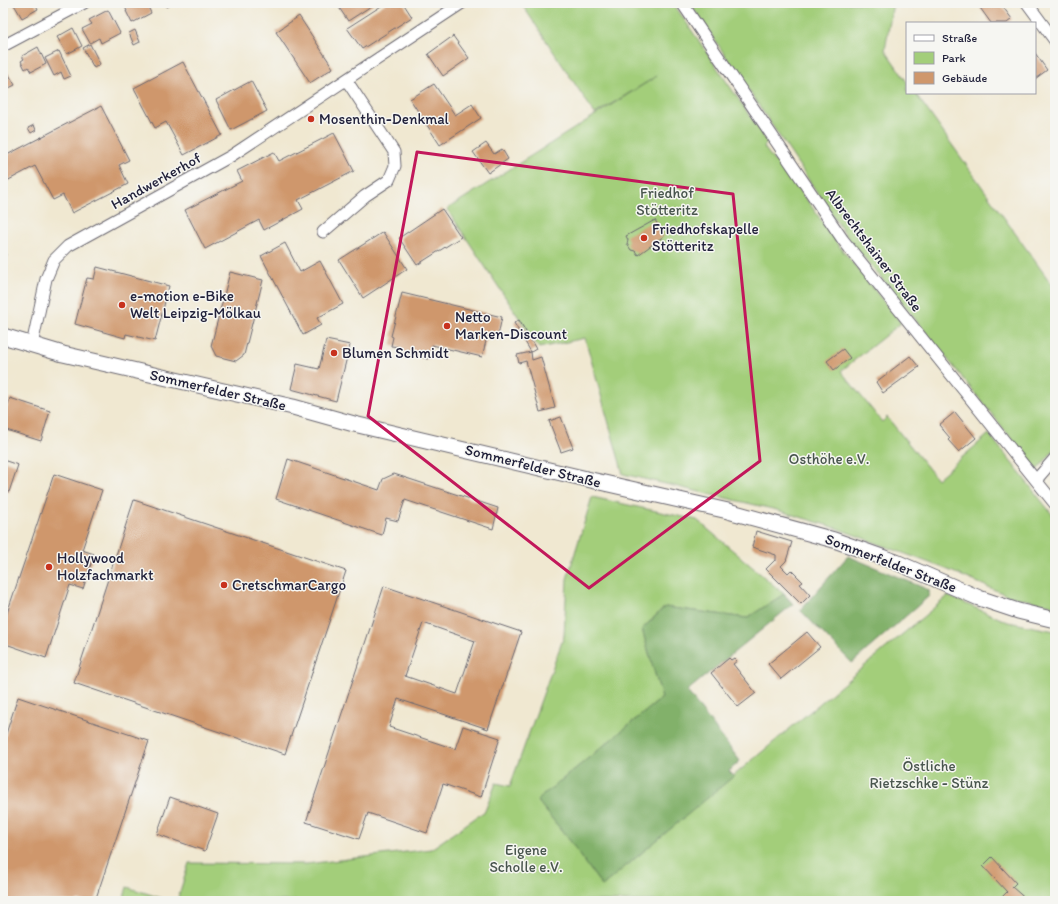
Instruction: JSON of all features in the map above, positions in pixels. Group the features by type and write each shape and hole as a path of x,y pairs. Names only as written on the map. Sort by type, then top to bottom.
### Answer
{"main road":[{"name":"Sommerfelder Straße","path":"3,336 63,354 293,407 354,424 728,511 834,540 896,562 979,598 1018,611 1055,620"}],"street":[{"path":"3,46 84,3"},
{"name":"Handwerkerhof","path":"32,345 46,279 54,260 68,246 232,156 462,3"},
{"name":"Albrechtshainer Straße","path":"682,3 843,240 1055,504"},
{"path":"1027,3 1055,41"},
{"path":"323,232 365,196 389,180 395,166 394,152 347,80"},
{"path":"1036,480 1055,458"}],"highlighted area":[{"path":"417,152 733,194 760,461 589,588 368,416"}],"green space":[{"path":"521,3 673,3 767,141 764,147 774,161 780,161 839,246 901,323 841,371 882,422 887,417 937,479 989,434 1055,518 1055,606 1009,596 946,569 836,528 777,510 623,474 585,338 539,348 447,209 657,76 595,114"},
{"path":"690,3 893,3 885,50 906,81 906,94 916,94 1055,289 1055,449 1037,470 899,299 847,237"},
{"name":"Östliche Rietzschke - Stünz","path":"592,497 697,520 784,594 747,618 665,607 642,629 662,698 537,800 571,842 602,886 948,596 1008,622 1055,631 1055,901 177,901 189,863 306,864 431,849 485,811 496,783 510,786 564,636 567,579"},
{"path":"848,556 929,590 929,596 852,663 800,610"},
{"path":"784,594 793,604 687,691 740,761 729,771 734,776 602,886 571,842 537,800 662,698 642,629 665,607 747,618"},
{"path":"127,887 170,901 123,901"}],"building":[{"path":"13,3 35,3 38,9 22,18"},
{"path":"127,3 146,3 151,13 132,23 124,5"},
{"path":"164,3 174,3 166,7"},
{"path":"336,3 376,3 348,21"},
{"path":"386,3 403,3 412,17 362,49 347,28"},
{"path":"981,3 1000,3 1012,19 1008,22 990,22 978,5"},
{"path":"108,10 120,33 101,43 99,38 90,43 82,29 92,24 89,20"},
{"path":"299,16 333,68 310,83 276,32"},
{"path":"73,28 82,46 67,54 57,37"},
{"path":"135,30 140,42 134,45 129,33"},
{"path":"453,36 469,58 443,76 428,54"},
{"path":"90,44 100,64 94,68 83,48"},
{"path":"38,47 46,64 31,72 28,67 25,69 21,61 24,59 22,56"},
{"path":"59,51 71,76 64,79 61,72 54,76 45,58"},
{"path":"1036,54 1047,70 1036,78"},
{"path":"183,62 222,135 184,155 166,122 155,128 134,88"},
{"path":"4,66 15,85 3,91 3,67"},
{"path":"251,81 267,111 231,130 216,100"},
{"path":"434,84 455,115 472,104 481,118 440,145 410,99"},
{"path":"101,106 129,160 119,165 128,184 72,213 63,195 53,200 35,166 3,183 3,157"},
{"path":"34,125 36,130 31,133 28,128"},
{"path":"334,133 354,171 298,200 303,209 264,230 259,220 205,249 185,210 242,181 237,171 274,152 279,161"},
{"path":"486,143 494,154 502,149 508,159 488,173 473,152"},
{"path":"442,209 461,237 417,265 399,238"},
{"name":"Friedhofskapelle Stötteritz","path":"655,220 664,236 638,255 635,251 631,250 627,244 628,240 626,236"},
{"path":"383,232 407,269 363,298 339,260"},
{"path":"285,243 300,272 320,261 343,304 317,318 321,325 303,335 261,256"},
{"path":"3,254 6,254 3,264"},
{"name":"e-motion e-Bike Welt Leipzig-Mölkau","path":"97,267 169,286 155,341 126,334 125,338 75,324 87,278 94,279"},
{"path":"230,272 263,280 244,355 236,361 216,356 211,346"},
{"name":"Netto Marken-Discount","path":"402,293 502,317 498,336 488,333 482,357 432,345 428,359 398,351 399,347 391,346 393,337 391,336"},
{"path":"519,320 536,349 531,352 514,323"},
{"path":"326,340 350,345 336,401 291,389 297,364 319,369"},
{"path":"843,349 850,358 834,370 827,361"},
{"path":"531,352 532,360 541,357 555,408 540,412 526,361 519,363 517,355"},
{"path":"910,356 919,367 883,393 876,382"},
{"path":"10,398 50,411 41,441 3,429 3,419"},
{"path":"955,412 976,438 959,452 948,440 950,438 939,425"},
{"path":"561,417 573,448 561,452 549,421"},
{"path":"288,459 379,490 383,479 394,474 498,508 493,529 405,500 398,521 386,518 382,535 276,499"},
{"path":"3,460 18,465 9,492 3,490"},
{"name":"Hollywood Holzfachmarkt","path":"54,474 102,490 82,550 94,554 83,589 70,585 46,658 3,643 3,625"},
{"path":"134,500 346,571 285,754 74,683"},
{"path":"756,531 792,542 786,561 781,566 788,573 791,570 803,582 800,584 810,595 801,604 766,569 775,560 776,561 776,555 752,547"},
{"path":"384,586 521,632 488,729 398,699 389,727 455,749 463,726 500,738 481,797 443,784 427,833 368,813 359,839 306,822","holes":["423,623 475,641 457,694 405,676"]},
{"path":"807,632 820,647 781,679 768,664"},
{"path":"729,658 731,660 734,658 737,661 733,664 756,693 738,707 711,673"},
{"path":"18,697 149,741 95,901 3,901 3,743"},
{"path":"170,797 218,814 205,851 157,834"},
{"path":"992,857 1016,883 1012,887 1028,901 999,900 1007,892 983,866"}],"place":[{"name":"Mosenthin-Denkmal","path":"311,119"},
{"name":"Friedhofskapelle Stötteritz","path":"644,238"},
{"name":"e-motion e-Bike Welt Leipzig-Mölkau","path":"122,305"},
{"name":"Netto Marken-Discount","path":"447,326"},
{"name":"Blumen Schmidt","path":"334,353"},
{"name":"Hollywood Holzfachmarkt","path":"49,567"},
{"name":"CretschmarCargo","path":"224,585"}],"park label":[{"name":"Friedhof Stötteritz","path":"667,202"},
{"name":"Osthöhe e.V.","path":"829,459"},
{"name":"Eigene Scholle e.V.","path":"526,858"}]}
